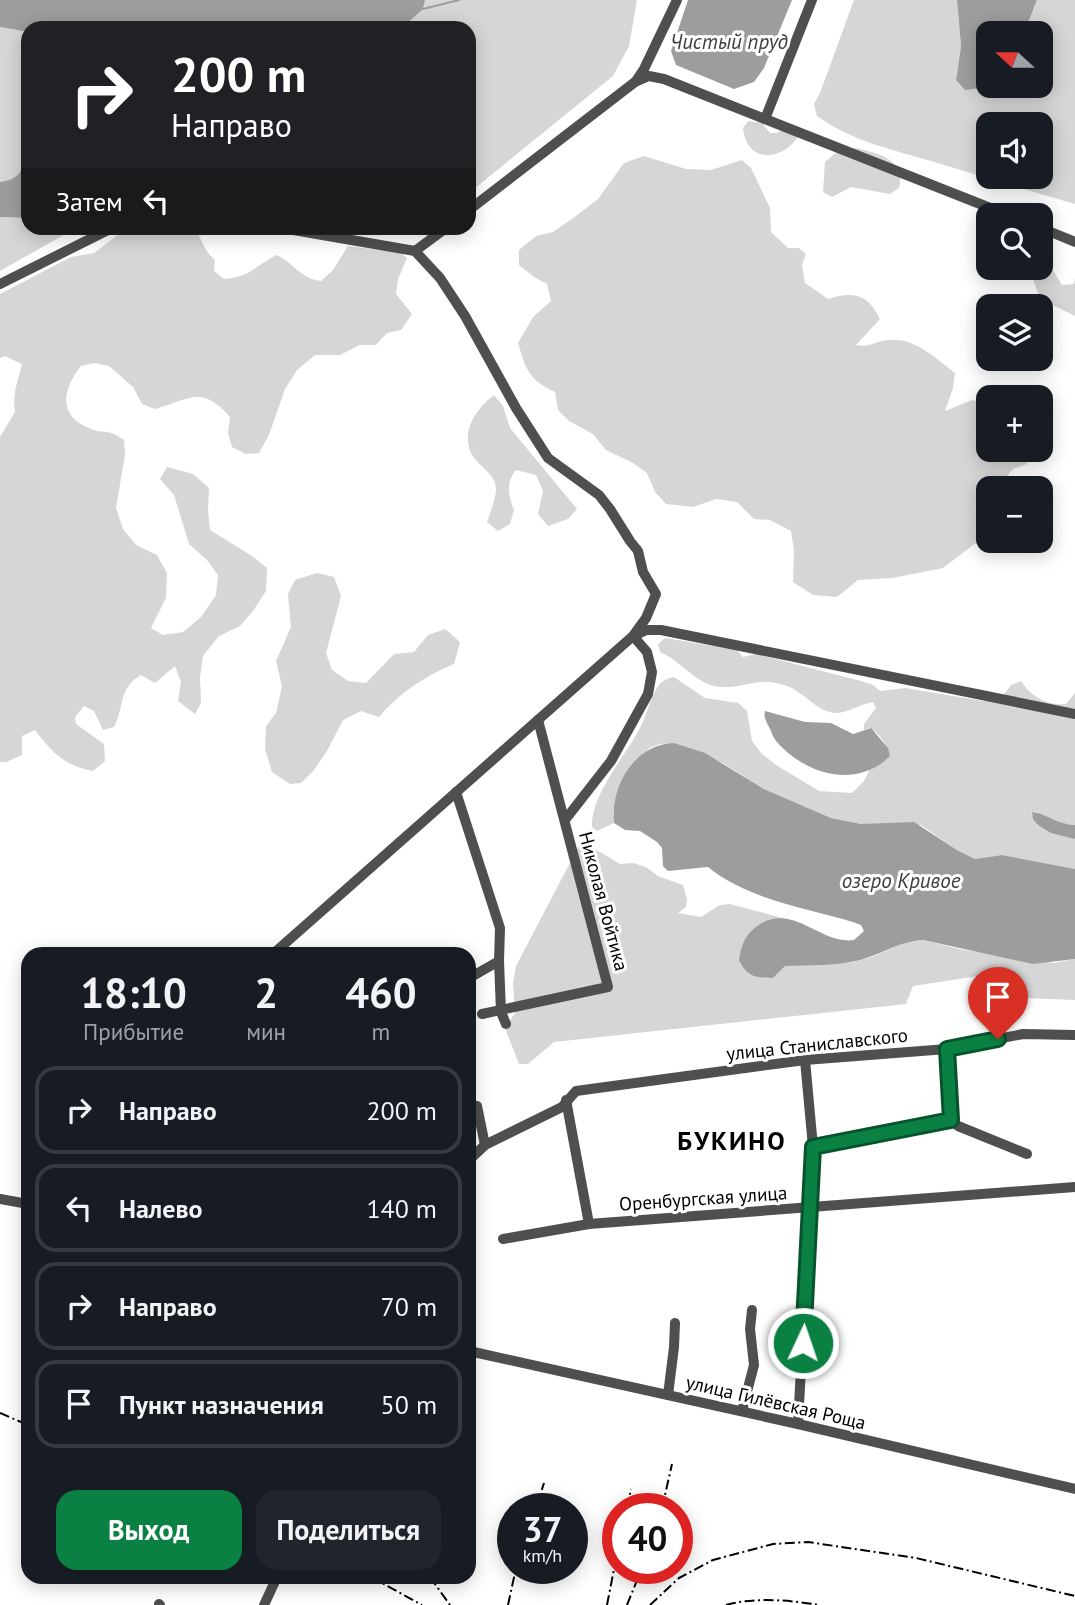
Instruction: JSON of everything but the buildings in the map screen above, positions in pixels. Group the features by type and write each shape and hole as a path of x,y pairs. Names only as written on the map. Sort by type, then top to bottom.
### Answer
{"street":[{"path":"635,82 677,0"},
{"path":"765,118 812,0"},
{"path":"476,205 635,82 649,76 664,79 978,203"},
{"path":"1053,234 1075,242"},
{"path":"0,284 98,235"},
{"path":"281,947 633,636 646,618 656,594 643,572 638,551 599,495 548,458 458,306 429,263 415,251 322,235"},
{"path":"415,251 437,235"},
{"path":"633,636 646,630 661,630 1075,714"},
{"path":"565,820 611,761 648,694 652,672 647,652 633,636"},
{"path":"538,720 565,820"},
{"path":"456,792 500,928 501,1010 506,1024"},
{"name":"Николая Войтика","path":"482,1014 608,987 565,820"},
{"path":"476,974 499,961"},
{"name":"улица Станиславского","path":"476,1153 485,1145 562,1107 576,1091 805,1060 947,1049 1023,1034 1075,1035"},
{"path":"947,1049 951,1120 958,1126 1027,1154"},
{"path":"798,1424 813,1147 805,1060"},
{"path":"566,1100 589,1224"},
{"path":"477,1106 485,1145"},
{"path":"813,1147 951,1120"},
{"name":"Оренбургская улица","path":"503,1239 589,1224 1075,1187"},
{"path":"0,1199 21,1202"},
{"path":"742,1411 754,1364 750,1329 752,1310"},
{"path":"668,1395 674,1323"},
{"name":"улица Гилёвская Роща","path":"476,1353 1075,1489"},
{"path":"264,1605 274,1584"}],"shaded area":[{"path":"425,0 637,0 629,46 613,76 476,187 476,21 410,21 423,9"},
{"path":"854,0 957,0 961,46 956,80 976,85 976,98 1054,98 1054,21 1029,21 1037,0 1075,0 1075,204 1025,189 1053,189 1053,112 976,112 976,175 843,132 817,116 814,104"},
{"path":"0,27 21,31 21,170 13,178 0,182"},
{"path":"748,121 762,123 770,133 777,133 787,127 801,132 786,149 768,155 759,154 746,140 743,128"},
{"path":"856,148 881,155 895,164 899,171 899,188 890,194 851,187 832,197 823,192 825,162 834,154"},
{"path":"644,156 686,169 711,170 742,160 751,168 770,208 771,232 788,248 799,248 806,254 802,265 805,283 828,299 845,295 859,297 870,304 880,319 856,345 903,341 922,348 955,373 945,411 976,401 976,462 1027,462 1013,469 1007,476 976,476 976,543 943,568 892,578 858,580 837,597 813,595 793,582 794,551 791,531 770,520 754,519 737,502 716,499 693,507 666,504 655,492 647,473 606,450 593,434 569,421 558,410 555,392 539,383 530,373 518,343 533,317 551,301 547,284 519,265 519,250 536,236 553,232 598,199 624,163"},
{"path":"0,217 21,218 21,235 64,235 0,271"},
{"path":"118,235 198,235 207,252 215,260 214,271 224,279 247,273 277,255 303,274 321,281 333,270 348,246 401,253 407,258 398,279 396,294 412,314 401,330 387,333 376,345 360,345 340,355 315,355 297,370 285,389 269,435 259,453 246,454 232,447 228,433 230,417 211,401 194,397 155,409 142,404 133,387 109,366 94,363 81,366 75,374 67,391 67,408 78,422 124,440 125,455 116,508 123,529 136,545 157,555 167,573 166,598 151,628 163,635 183,632 201,617 216,595 218,575 207,560 189,544 174,495 160,479 167,467 193,474 209,488 210,530 267,568 266,591 253,611 240,626 219,636 203,656 200,677 201,703 195,714 178,701 181,682 175,666 155,683 141,675 134,680 125,692 114,727 103,730 94,711 84,706 75,717 76,724 104,744 105,761 93,771 60,757 35,730 22,736 22,755 0,762 0,437 15,412 15,393 22,364 5,356 0,358 0,294 71,257 94,253"},
{"path":"1053,270 1062,285 1074,284 1075,277 1075,316 1053,305 1053,294 1038,294 1033,280 1053,280"},
{"path":"494,395 503,406 510,428 577,509 568,519 548,526 538,514 543,491 536,475 516,470 509,484 514,510 510,524 498,531 487,522 495,497 495,483 471,453 468,436 472,420"},
{"path":"317,573 334,577 341,596 326,653 332,670 348,681 366,683 394,654 414,652 428,635 445,629 460,642 454,664 413,686 379,717 361,711 343,720 314,770 301,783 290,784 272,772 265,749 266,726 276,713 282,686 276,661 291,627 288,594 295,580"},
{"path":"665,638 737,650 743,657 756,654 861,681 880,691 905,688 983,701 1003,696 1011,685 1021,681 1035,696 1053,704 1066,704 1075,693 1075,825 1057,823 1036,812 1031,813 1038,825 1075,839 1075,869 1002,855 975,859 921,825 861,824 831,818 764,789 723,763 674,743 649,748 613,811 614,823 597,831 592,827 593,814 603,788 636,736 657,688 674,677 705,698 738,703 747,711 752,741 761,753 819,791 852,793 864,781 870,769 890,756 885,743 876,733 869,728 864,730 864,724 876,708 873,702 837,713 822,709 781,684 761,682 717,687 695,677 660,652 658,644"},
{"path":"583,838 595,849 620,864 633,863 646,867 658,876 683,885 686,907 678,913 701,917 720,905 730,904 786,919 770,920 773,978 785,966 853,962 909,941 923,940 959,949 1053,963 1075,959 1075,1000 994,997 985,975 913,986 906,1004 554,1042 528,1064 519,1064 505,1028 515,1013 513,983 516,966"}],"water":[{"path":"0,0 425,0 423,9 410,21 21,21 21,31 0,27"},
{"name":"Чистый пруд","path":"688,0 792,0 764,68 754,82 734,89 676,65 671,51"},
{"path":"957,0 1037,0 1029,21 976,21 976,88 965,90 956,80 961,46"},
{"path":"21,170 21,218 0,217 0,182 17,176"},
{"path":"765,711 805,722 831,723 853,734 871,728 888,748 890,756 865,772 838,775 824,772 799,761 778,743 766,721"},
{"name":"озеро Кривое","path":"674,743 705,753 764,789 831,818 861,824 914,822 975,859 1002,855 1075,869 1075,959 1033,964 923,940 906,943 856,961 830,965 785,966 773,978 753,975 745,970 739,960 741,950 749,934 769,920 782,918 794,921 841,940 854,940 864,931 861,925 853,922 759,895 708,867 668,871 663,866 662,848 657,842 640,831 625,830 614,823 616,795 628,770 648,751 660,745"},
{"path":"1032,812 1075,825 1075,839 1051,833 1038,825"}],"waterway":[{"path":"423,9 459,0"}],"railway":[{"path":"0,1413 21,1422"},
{"path":"665,1493 672,1464"},
{"path":"541,1493 544,1483"},
{"path":"630,1493 631,1489"},
{"path":"650,1605 679,1578 713,1560 773,1544 808,1542 916,1558 1075,1596"},
{"path":"384,1584 422,1605"},
{"path":"435,1584 450,1605"},
{"path":"508,1605 513,1584"},
{"path":"607,1605 611,1584"},
{"path":"627,1605 636,1584"},
{"path":"726,1605 772,1600 819,1605"}],"district":[{"name":"БУКИНО","path":"732,1141"}],"route":[{"path":"803,1343 813,1147 951,1120 947,1049 998,1039"}]}
